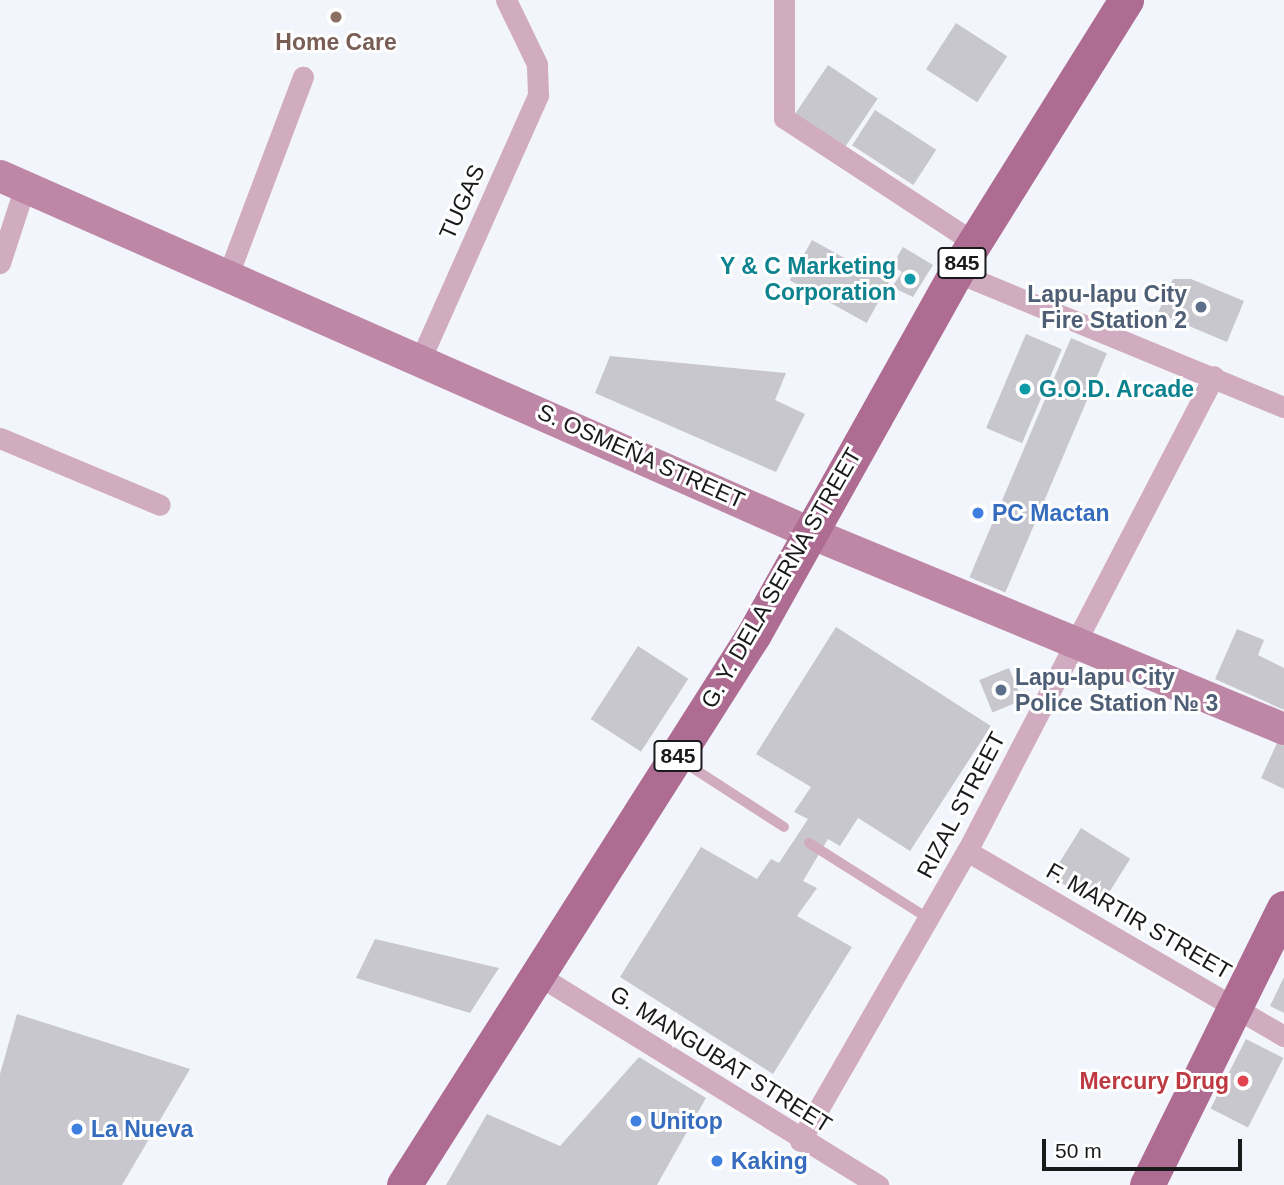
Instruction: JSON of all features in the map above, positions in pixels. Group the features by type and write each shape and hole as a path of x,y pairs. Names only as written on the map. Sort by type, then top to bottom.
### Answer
{"main road":[{"name":"G. Y. DELA SERNA STREET","path":"404,1185 754,634 808,532 956,272 1126,0"},
{"path":"1147,1185 1233,1006 1284,908"}],"street":[{"name":"TUGAS","path":"421,358 538,95 537,64 506,0"},
{"path":"784,0 784,118 975,243"},
{"path":"228,275 303,77"},
{"path":"0,263 13,181"},
{"name":"S. OSMEÑA STREET","path":"13,181 421,358 808,532 1284,729"},
{"path":"956,272 1284,407"},
{"name":"RIZAL STREET","path":"800,1141 967,851 1214,376"},
{"path":"0,438 160,505"},
{"name":"F. MARTIR STREET","path":"967,851 1284,1036"},
{"name":"G. MANGUBAT STREET","path":"538,975 800,1141 878,1185"}],"lane":[{"path":"677,757 784,827"},
{"path":"809,843 929,919"}],"building":[{"path":"956,23 1007,56 977,102 926,69"},
{"path":"828,65 878,99 845,147 795,114"},
{"path":"875,110 936,150 913,185 852,145"},
{"path":"812,240 889,283 867,323 790,280"},
{"name":"Y & C Marketing Corporation","path":"903,247 933,265 913,297 892,287 902,272 892,266"},
{"name":"Lapu-lapu City Fire Station 2","path":"1173,279 1191,279 1244,301 1227,342 1158,313"},
{"name":"G.O.D. Arcade","path":"1026,334 1062,349 1022,443 986,428"},
{"path":"1071,338 1107,353 1005,593 969,577"},
{"path":"610,356 786,373 775,400 805,414 776,472 595,393"},
{"path":"836,627 991,726 910,851 858,818 840,846 828,839 803,881 817,888 797,916 852,947 773,1074 620,977 701,847 757,879 771,859 779,863 808,819 794,812 811,787 756,754"},
{"path":"1237,629 1264,640 1258,655 1284,668 1284,710 1215,679"},
{"path":"638,646 688,679 641,752 591,719"},
{"name":"Lapu-lapu City Police Station № 3","path":"1009,668 1022,700 992,712 979,680"},
{"path":"1278,741 1284,744 1284,789 1261,778"},
{"path":"1081,828 1130,859 1100,907 1051,876"},
{"path":"375,939 499,968 470,1013 356,978"},
{"path":"1284,977 1284,1013 1270,1006"},
{"name":"La Nueva","path":"17,1014 190,1069 122,1185 0,1185 0,1074"},
{"path":"1246,1039 1283,1058 1248,1128 1211,1108"},
{"name":"Unitop","path":"639,1057 706,1098 657,1185 446,1185 487,1114 560,1146"}],"place":[{"name":"Home Care","path":"336,17"},
{"name":"Y & C Marketing Corporation","path":"910,279"},
{"name":"Lapu-lapu City Fire Station 2","path":"1201,307"},
{"name":"G.O.D. Arcade","path":"1025,389"},
{"name":"PC Mactan","path":"978,513"},
{"name":"Lapu-lapu City Police Station № 3","path":"1001,690"},
{"name":"Mercury Drug","path":"1243,1081"},
{"name":"Unitop","path":"636,1121"},
{"name":"La Nueva","path":"77,1129"},
{"name":"Kaking","path":"717,1161"}]}
